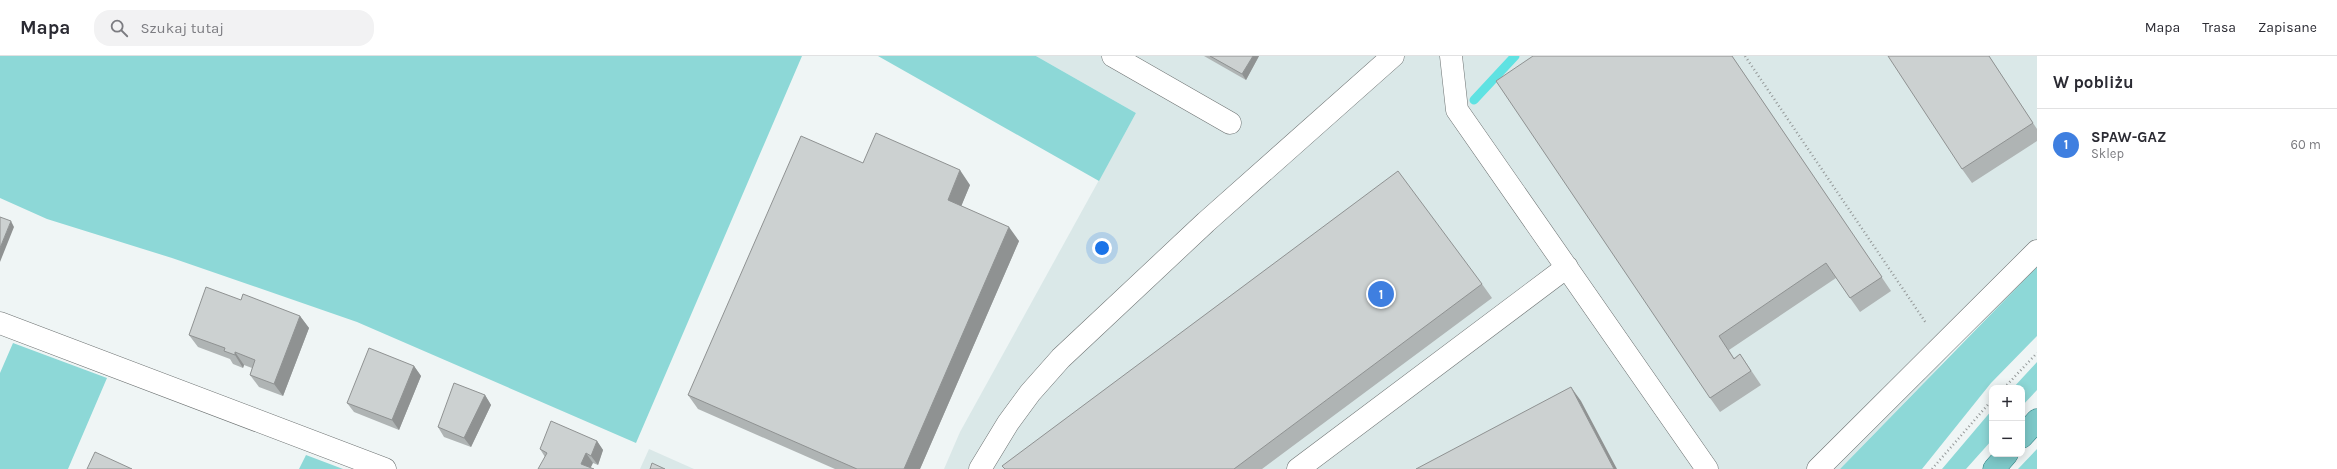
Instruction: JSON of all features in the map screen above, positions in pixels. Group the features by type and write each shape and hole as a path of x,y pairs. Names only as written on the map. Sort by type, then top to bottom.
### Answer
{"main road":[{"path":"2025,434 2037,420"},
{"path":"1994,469 2004,457"}],"street":[{"path":"1112,56 1230,122"},
{"path":"980,469 1008,423 1030,393 1061,358 1206,222 1393,56"},
{"path":"1451,56 1457,110 1707,469"},
{"path":"1818,469 2037,251"},
{"path":"1298,469 1567,268"},
{"path":"0,323 385,469"}],"path":[{"path":"1745,56 1929,328 1943,343"},
{"path":"2007,385 2037,353"},
{"path":"1932,469 1989,403"}],"shaded area":[{"path":"0,56 802,56 636,443 357,322 172,258 47,219 0,198"},
{"path":"878,56 1036,56 1136,113 1099,181"},
{"path":"1036,56 2037,56 2037,249 1937,369 1840,469 944,469 960,432 1136,113"},
{"path":"2037,267 2037,336 1989,385 1922,469 1840,469"},
{"path":"13,343 107,378 68,469 0,469 0,373"},
{"path":"2037,362 2037,390 2025,403 2025,385 2016,385"},
{"path":"1989,414 1989,443 1966,469 1942,469"},
{"path":"649,449 694,469 640,469"},
{"path":"2037,449 2037,469 2018,469"},
{"path":"306,455 343,469 299,469"}],"building":[{"path":"1210,56 1253,56 1242,74"},
{"path":"1533,56 1732,56 1882,277 1850,298 1826,263 1719,336 1734,359 1740,354 1751,371 1710,398 1496,81"},
{"path":"1888,56 1989,56 2033,123 1962,169"},
{"path":"876,133 960,170 948,200 1009,227 904,469 857,469 688,395 801,136 863,163"},
{"path":"1398,171 1482,284 1234,469 1005,469 1002,466"},
{"path":"0,217 11,221 0,248"},
{"path":"206,287 241,300 243,294 300,316 274,384 250,375 255,360 235,352 235,355 224,351 225,348 189,335"},
{"path":"369,348 414,366 392,420 347,403"},
{"path":"454,383 485,395 464,438 438,427"},
{"path":"1571,387 1614,469 1416,469"},
{"path":"551,421 597,441 591,456 586,453 581,464 594,469 538,469 547,453 540,449"},
{"path":"95,452 132,469 87,469"},
{"path":"652,463 665,469 650,469"}],"waterway":[{"path":"1474,100 1515,56"}],"place":[{"name":"SPAW-GAZ","path":"1381,294"}]}
